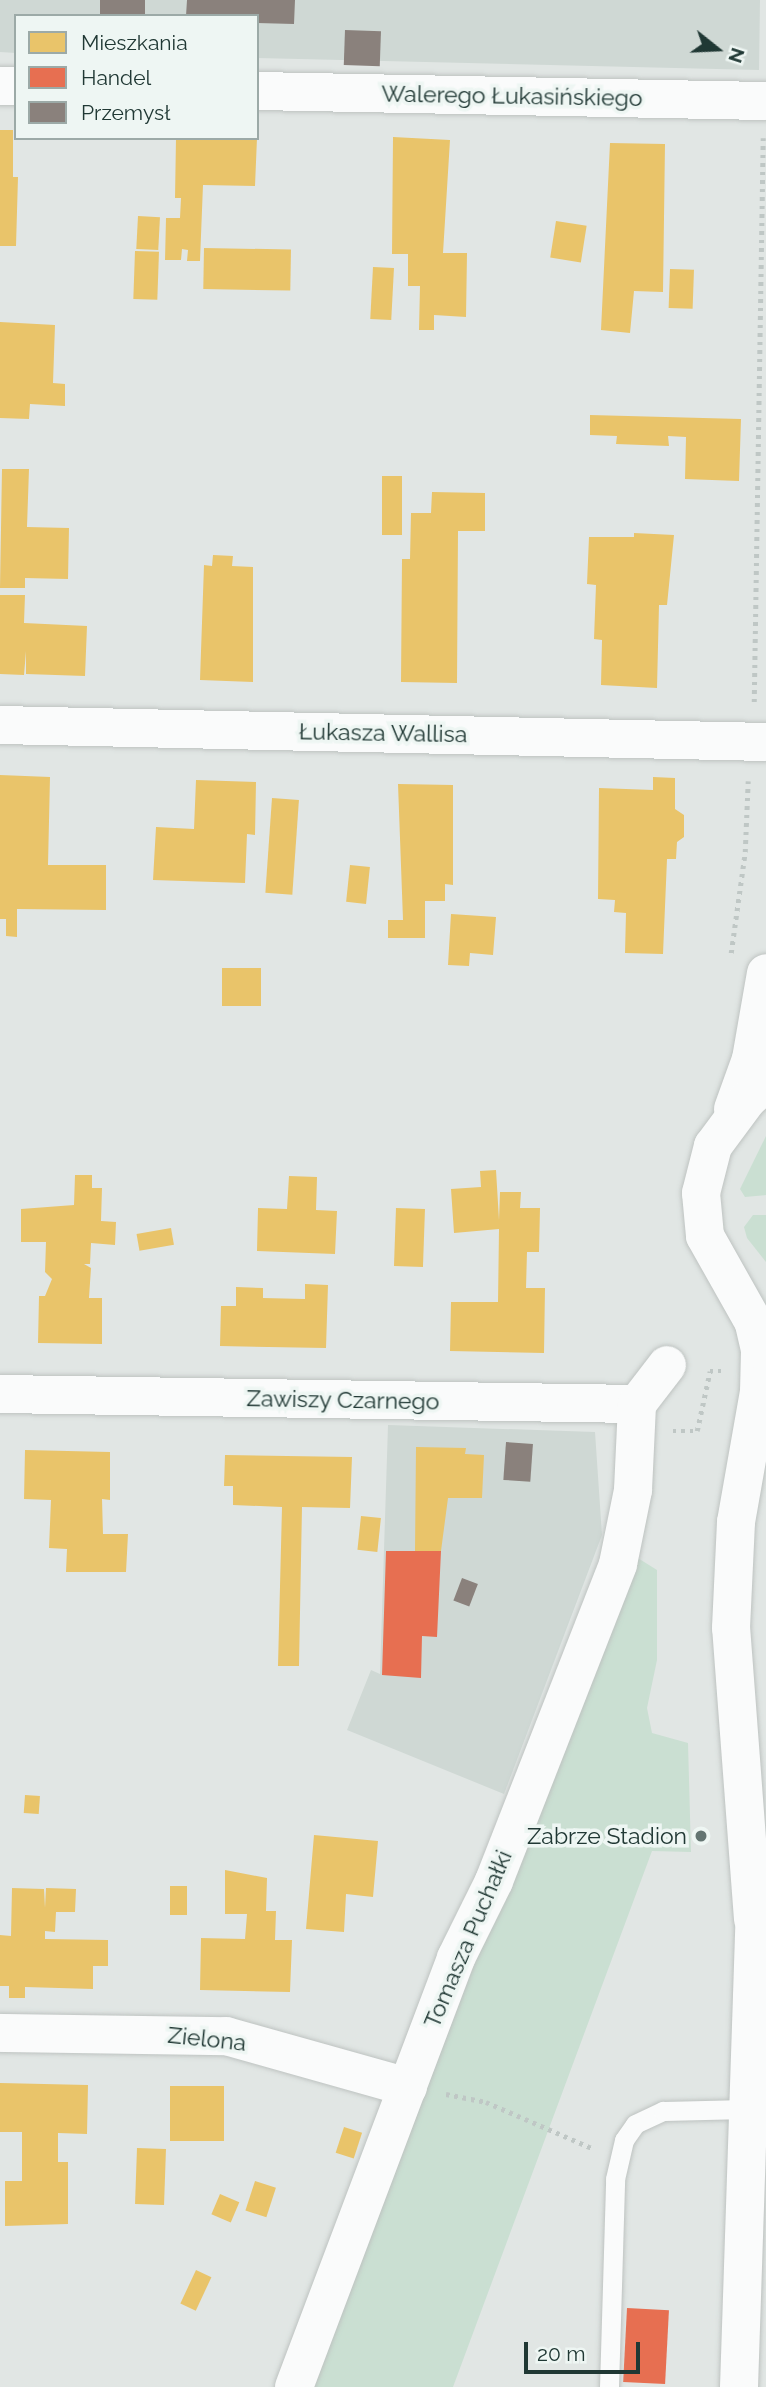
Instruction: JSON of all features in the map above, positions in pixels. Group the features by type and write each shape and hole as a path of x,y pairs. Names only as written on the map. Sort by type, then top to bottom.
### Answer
{"street":[{"name":"Walerego Łukasińskiego","path":"259,91 765,101"},
{"name":"Łukasza Wallisa","path":"0,724 766,742"},
{"path":"739,2387 747,2109 757,2059 753,1919 731,1628 736,1522 759,1392 760,1350 754,1323 705,1236 701,1193 705,1167 726,1125 751,1059 766,973"},
{"path":"726,1125 766,1083"},
{"path":"725,1275 766,1296"},
{"path":"637,1404 667,1365"},
{"name":"Zawiszy Czarnego","path":"0,1394 637,1404"},
{"name":"Tomasza Puchałki","path":"294,2387 408,2087 618,1564 633,1490 637,1404"},
{"path":"753,1919 766,1783"},
{"name":"Zielona","path":"0,2033 226,2036 408,2087"}],"lane":[{"path":"609,2387 618,2160 630,2131 654,2113 747,2109"}],"path":[{"path":"765,101 755,459 761,478 766,471"},
{"path":"408,2087 486,2102 618,2160"}],"shaded area":[{"path":"0,0 760,0 759,70 259,58 259,14 14,14 14,53 0,52"},
{"path":"388,1425 595,1432 602,1535 504,1794 347,1730 371,1670 380,1674"}],"green space":[{"path":"766,1136 766,1195 745,1197 740,1189"},
{"path":"753,1215 766,1215 766,1262 747,1238 744,1227"},
{"path":"633,1555 657,1570 657,1660 647,1708 652,1733 688,1743 691,1852 652,1851 453,2387 311,2387"}],"building: Mieszkania":[{"path":"0,130 13,130 13,177 18,177 16,246 0,246"},
{"path":"393,137 450,140 443,253 467,253 466,317 434,315 434,330 419,330 420,286 408,286 408,254 392,254"},
{"path":"176,140 257,140 255,186 203,185 200,261 187,261 188,250 182,249 181,260 165,260 166,218 180,218 181,198 175,198"},
{"path":"610,143 665,144 663,292 634,291 630,333 601,330"},
{"path":"138,216 160,217 158,250 136,249"},
{"path":"556,221 587,226 581,262 550,258"},
{"path":"204,248 291,250 290,291 203,289"},
{"path":"135,251 159,252 157,300 133,299"},
{"path":"373,267 394,268 391,320 370,319"},
{"path":"670,269 694,270 693,309 669,308"},
{"path":"0,322 55,325 53,383 65,384 65,406 30,404 29,419 0,418"},
{"path":"590,415 741,419 739,481 685,479 686,437 668,436 669,446 616,444 617,436 590,435"},
{"path":"2,469 29,469 27,527 69,528 68,579 25,578 25,588 0,588"},
{"path":"382,476 402,476 402,535 382,535"},
{"path":"432,492 485,493 485,531 458,531 457,683 401,682 402,559 410,559 411,513 431,513"},
{"path":"634,533 674,535 667,605 659,605 657,688 601,685 602,640 594,639 596,585 587,584 589,537 634,537"},
{"path":"213,555 233,556 232,566 253,567 253,682 200,680 204,565 212,566"},
{"path":"0,595 25,595 24,623 87,626 85,676 26,674 26,651 24,675 0,674"},
{"path":"0,775 50,777 48,865 106,865 106,910 17,909 17,937 6,936 6,919 0,919"},
{"path":"653,777 675,778 675,809 684,815 684,837 677,842 676,859 667,859 663,954 625,953 626,913 614,912 615,900 598,899 599,788 653,790"},
{"path":"196,780 256,782 255,835 247,834 245,883 153,880 156,827 194,829"},
{"path":"398,784 453,785 453,885 445,884 445,901 425,901 425,938 388,938 388,920 403,920"},
{"path":"272,798 299,800 292,895 265,893"},
{"path":"350,865 370,867 366,904 346,902"},
{"path":"451,914 496,917 493,955 470,953 469,966 448,965"},
{"path":"222,968 261,968 261,1006 222,1006"},
{"path":"496,1170 499,1220 500,1192 521,1192 520,1208 540,1208 539,1252 527,1252 526,1288 545,1288 544,1353 450,1351 451,1302 498,1302 499,1229 454,1233 451,1189 481,1187 480,1171"},
{"path":"75,1175 92,1175 92,1188 102,1188 101,1221 116,1222 115,1245 91,1243 90,1264 84,1264 91,1268 89,1298 102,1298 102,1344 38,1343 39,1296 45,1296 52,1279 45,1272 46,1242 21,1242 21,1209 74,1205"},
{"path":"289,1176 317,1177 316,1210 337,1211 335,1254 257,1251 258,1208 287,1209"},
{"path":"396,1208 425,1209 423,1267 394,1266"},
{"path":"171,1228 174,1245 139,1251 137,1234"},
{"path":"305,1284 328,1285 326,1348 220,1346 221,1306 236,1306 236,1287 263,1288 263,1298 305,1299"},
{"path":"416,1447 466,1448 465,1454 484,1455 482,1498 448,1498 441,1551 415,1551"},
{"path":"25,1450 110,1452 110,1500 102,1499 103,1534 128,1534 126,1572 66,1572 67,1549 49,1548 51,1500 24,1499"},
{"path":"225,1455 352,1457 350,1508 302,1507 299,1666 278,1666 282,1507 233,1505 233,1486 224,1486"},
{"path":"361,1516 381,1518 377,1552 357,1550"},
{"path":"25,1795 40,1796 39,1814 24,1813"},
{"path":"314,1835 378,1841 373,1897 346,1894 344,1932 306,1929"},
{"path":"225,1870 267,1878 266,1911 276,1911 275,1940 292,1940 290,1992 200,1990 201,1938 245,1939 247,1914 225,1914"},
{"path":"170,1886 187,1886 187,1915 170,1915"},
{"path":"12,1888 44,1889 45,1908 46,1888 76,1889 75,1912 56,1912 55,1932 45,1931 45,1939 108,1940 108,1966 93,1966 93,1989 25,1987 25,1998 9,1998 9,1986 0,1986 0,1935 11,1936"},
{"path":"0,2083 88,2085 87,2134 58,2133 58,2162 68,2162 68,2224 5,2226 5,2181 22,2181 22,2132 0,2132"},
{"path":"170,2086 224,2086 224,2141 170,2141"},
{"path":"344,2127 362,2133 354,2159 336,2153"},
{"path":"137,2148 166,2149 164,2205 135,2204"},
{"path":"255,2181 276,2188 266,2217 245,2210"},
{"path":"220,2194 239,2202 231,2222 211,2214"},
{"path":"196,2270 211,2277 196,2311 180,2304"}],"building: Handel":[{"path":"386,1551 441,1551 437,1637 422,1636 421,1678 382,1675"},
{"path":"627,2308 669,2310 665,2384 623,2382"}],"building: Przemysł":[{"path":"100,0 145,0 145,14 100,14"},
{"path":"187,0 295,0 294,24 259,23 259,14 186,14"},
{"path":"345,30 381,31 380,66 344,65"},
{"path":"506,1442 533,1444 530,1482 503,1480"},
{"path":"462,1578 478,1584 469,1606 453,1600"}],"place":[{"name":"Zabrze Stadion","path":"701,1836"}]}
